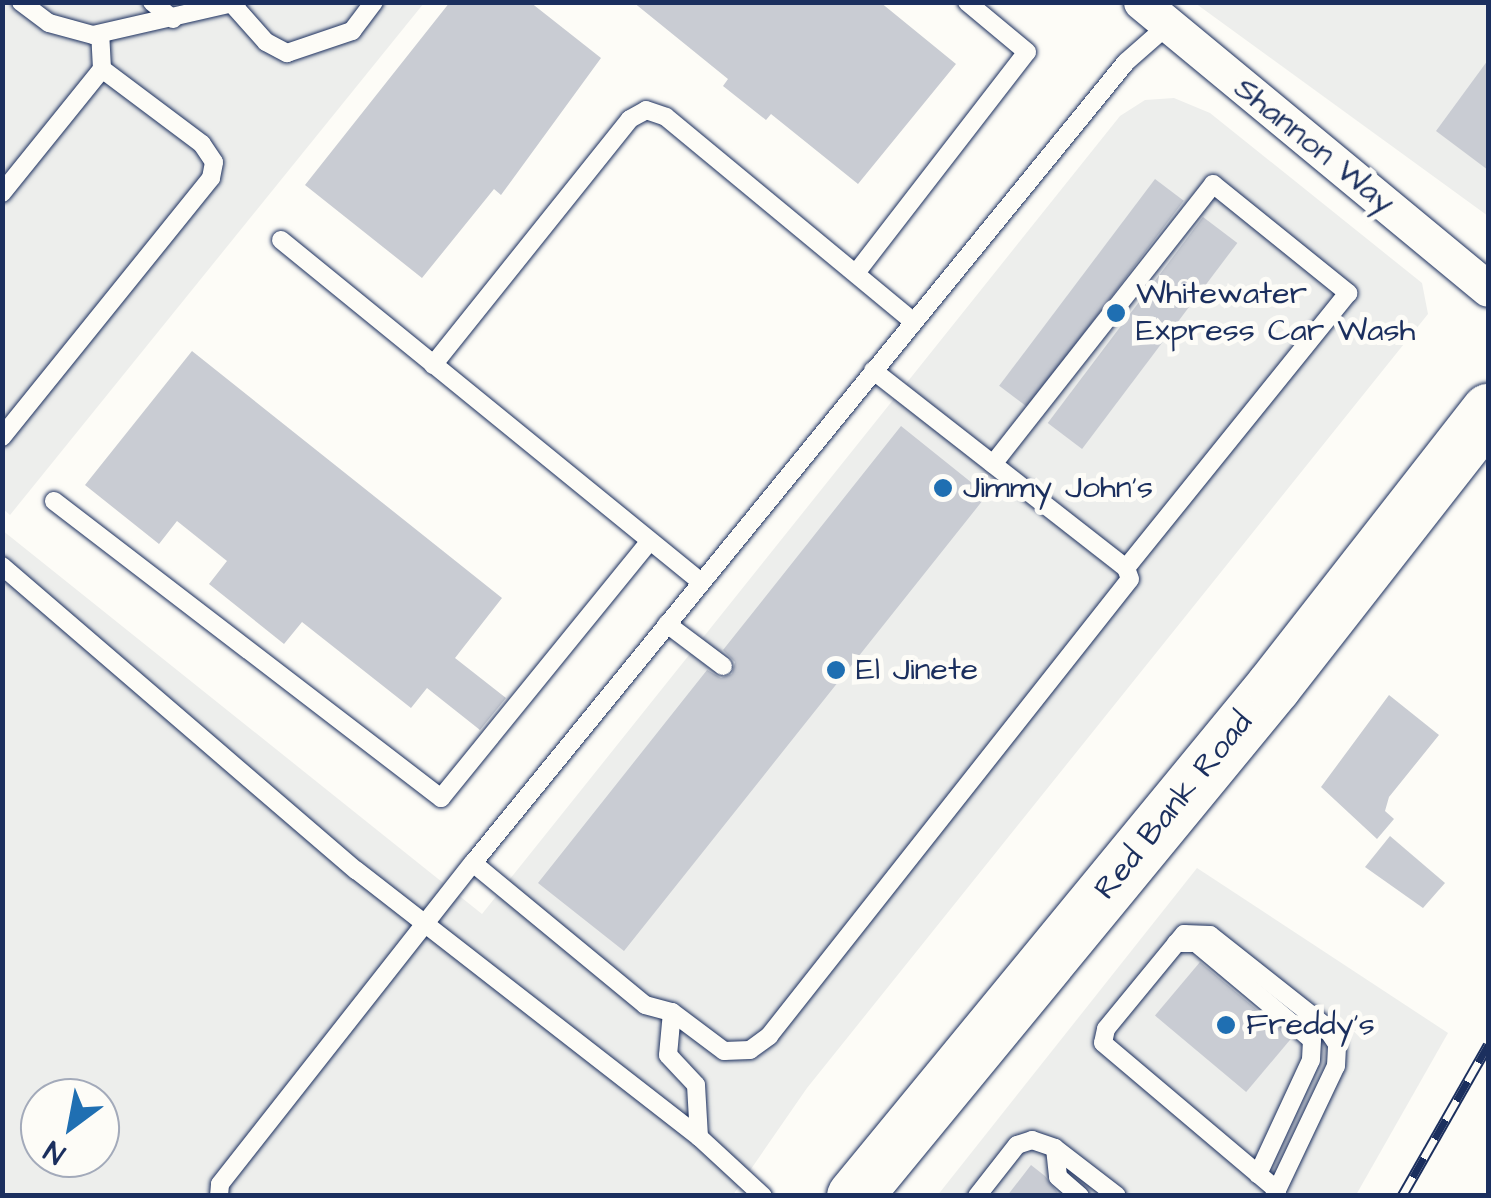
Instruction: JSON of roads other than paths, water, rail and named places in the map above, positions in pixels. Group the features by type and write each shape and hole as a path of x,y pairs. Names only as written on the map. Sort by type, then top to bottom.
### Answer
{"highway":[{"name":"Red Bank Road","path":"854,1196 1274,685 1488,411"}],"street":[{"name":"Shannon Way","path":"1140,2 1488,290"}],"lane":[{"path":"21,2 49,23 100,34 236,4 266,42 287,52 352,31 374,2"},
{"path":"152,2 173,18"},
{"path":"856,274 1027,52 967,2"},
{"path":"219,1196 220,1184 423,924 1126,62 1166,27"},
{"path":"2,193 102,69 100,34"},
{"path":"2,437 211,178 214,162 202,144 102,69"},
{"path":"433,364 630,119 646,110 666,117 913,321"},
{"path":"473,864 645,1004 672,1012 730,1053 764,1042 1124,593 1126,568 1348,293 1213,184 993,464"},
{"path":"280,240 702,582"},
{"path":"873,370 1126,568"},
{"path":"54,501 440,798 650,541"},
{"path":"2,566 423,924 699,1137 764,1196"},
{"path":"667,624 723,666"},
{"path":"1188,933 1210,936 1324,1025 1337,1044 1336,1066 1276,1193 1106,1048 1106,1029 1172,944 1188,933"},
{"path":"1172,944 1196,942 1312,1040 1311,1060 1258,1174"},
{"path":"672,1012 668,1055 696,1085 699,1137"},
{"path":"977,1196 1021,1143 1055,1148 1117,1196"},
{"path":"1055,1148 1058,1176 1080,1196"}],"railway":[{"path":"1402,1196 1488,1045"}],"place":[{"name":"Whitewater Express Car Wash","path":"1116,313"},
{"name":"Jimmy John's","path":"943,488"},
{"name":"El Jinete","path":"836,670"},
{"name":"Freddy's","path":"1226,1025"}]}
